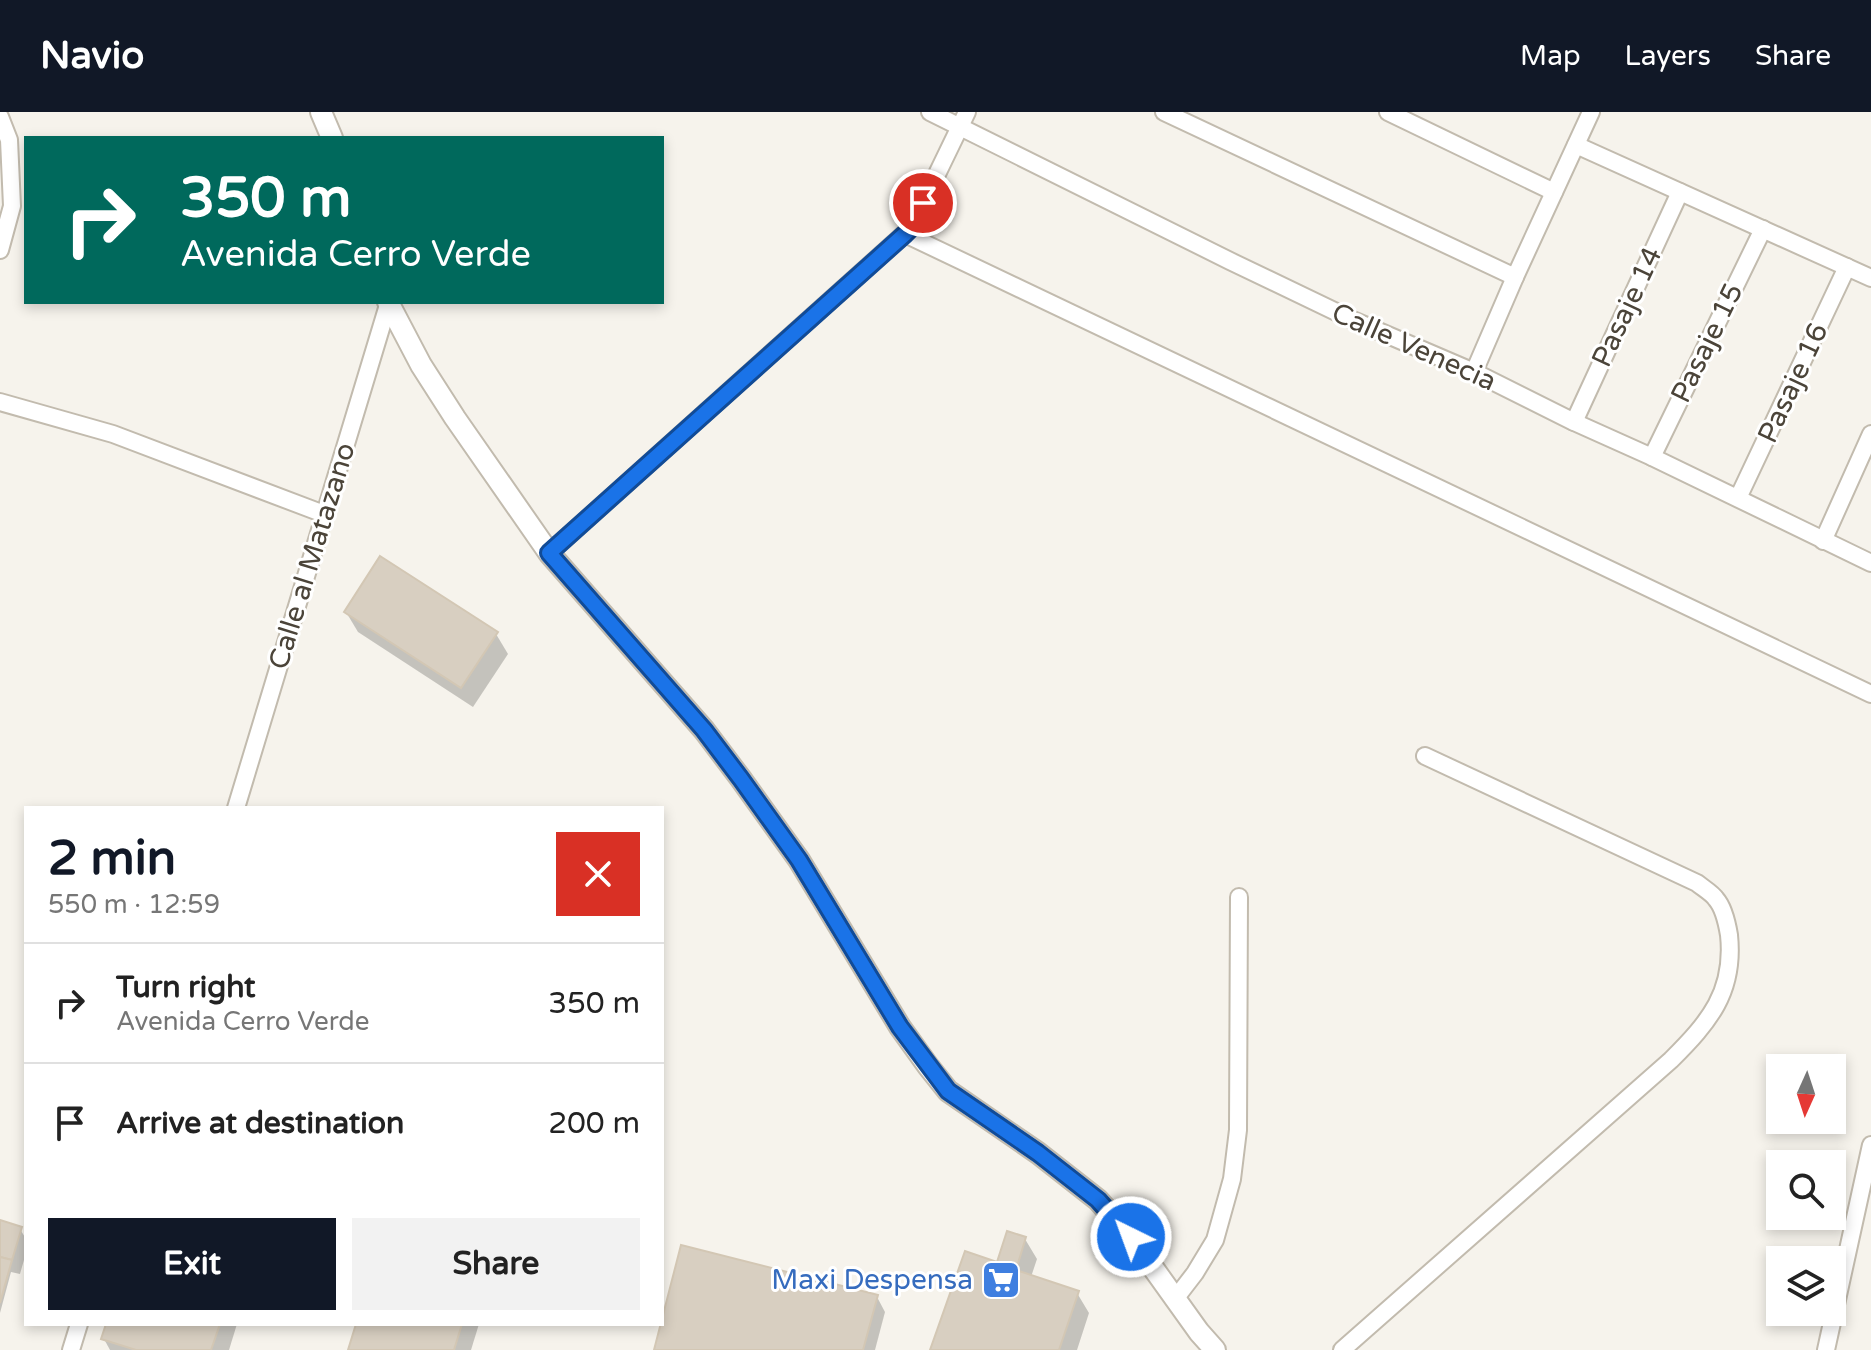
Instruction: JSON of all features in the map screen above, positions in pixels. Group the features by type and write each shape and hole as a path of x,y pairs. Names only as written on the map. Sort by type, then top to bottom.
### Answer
{"street":[{"path":"321,112 331,136"},
{"name":"Calle Venecia","path":"930,112 963,119 1230,261 1355,321 1474,372 1871,563"},
{"path":"1164,112 1515,277"},
{"path":"1388,112 1554,192"},
{"path":"1474,372 1590,113"},
{"path":"0,117 9,140 12,206 0,250"},
{"path":"549,553 911,228 963,119"},
{"path":"1576,145 1871,278"},
{"name":"Pasaje 14","path":"1574,422 1680,192"},
{"name":"Pasaje 15","path":"1652,457 1763,229"},
{"path":"905,234 1871,694"},
{"name":"Pasaje 16","path":"1738,498 1847,267"},
{"name":"Calle al Matazano","path":"237,806 388,304"},
{"name":"Calle al Matazano","path":"389,304 421,365 455,418 549,553 694,719 741,779 799,860 900,1027 948,1091 1038,1153 1098,1200 1131,1237 1215,1350"},
{"path":"0,402 113,434 324,514"},
{"path":"1823,541 1871,434"},
{"path":"1342,1350 1671,1060 1700,1031 1719,1002 1728,973 1730,948 1727,923 1717,900 1697,883 1425,756"},
{"path":"1175,1299 1215,1240 1232,1179 1238,1130 1239,897"},
{"path":"1826,1350 1871,1145"},
{"path":"71,1350 78,1326"}],"building":[{"path":"380,556 498,632 461,688 344,612"},
{"path":"0,1220 22,1227 12,1260 0,1257"},
{"name":"Maxi Despensa","path":"1007,1231 1026,1237 1016,1270 1079,1291 1059,1350 930,1350 965,1251 997,1262"},
{"path":"681,1245 878,1295 863,1350 654,1350 660,1326 664,1326 664,1311"},
{"path":"0,1257 12,1260 0,1303"},
{"path":"105,1326 219,1326 211,1350 136,1350 101,1339"},
{"path":"355,1326 461,1326 454,1350 348,1350"}],"place":[{"name":"Maxi Despensa","path":"1001,1280"}],"route":[{"path":"923,203 905,234 549,553 704,730 741,779 799,860 900,1027 948,1091 1038,1153 1098,1200 1131,1237"}]}
